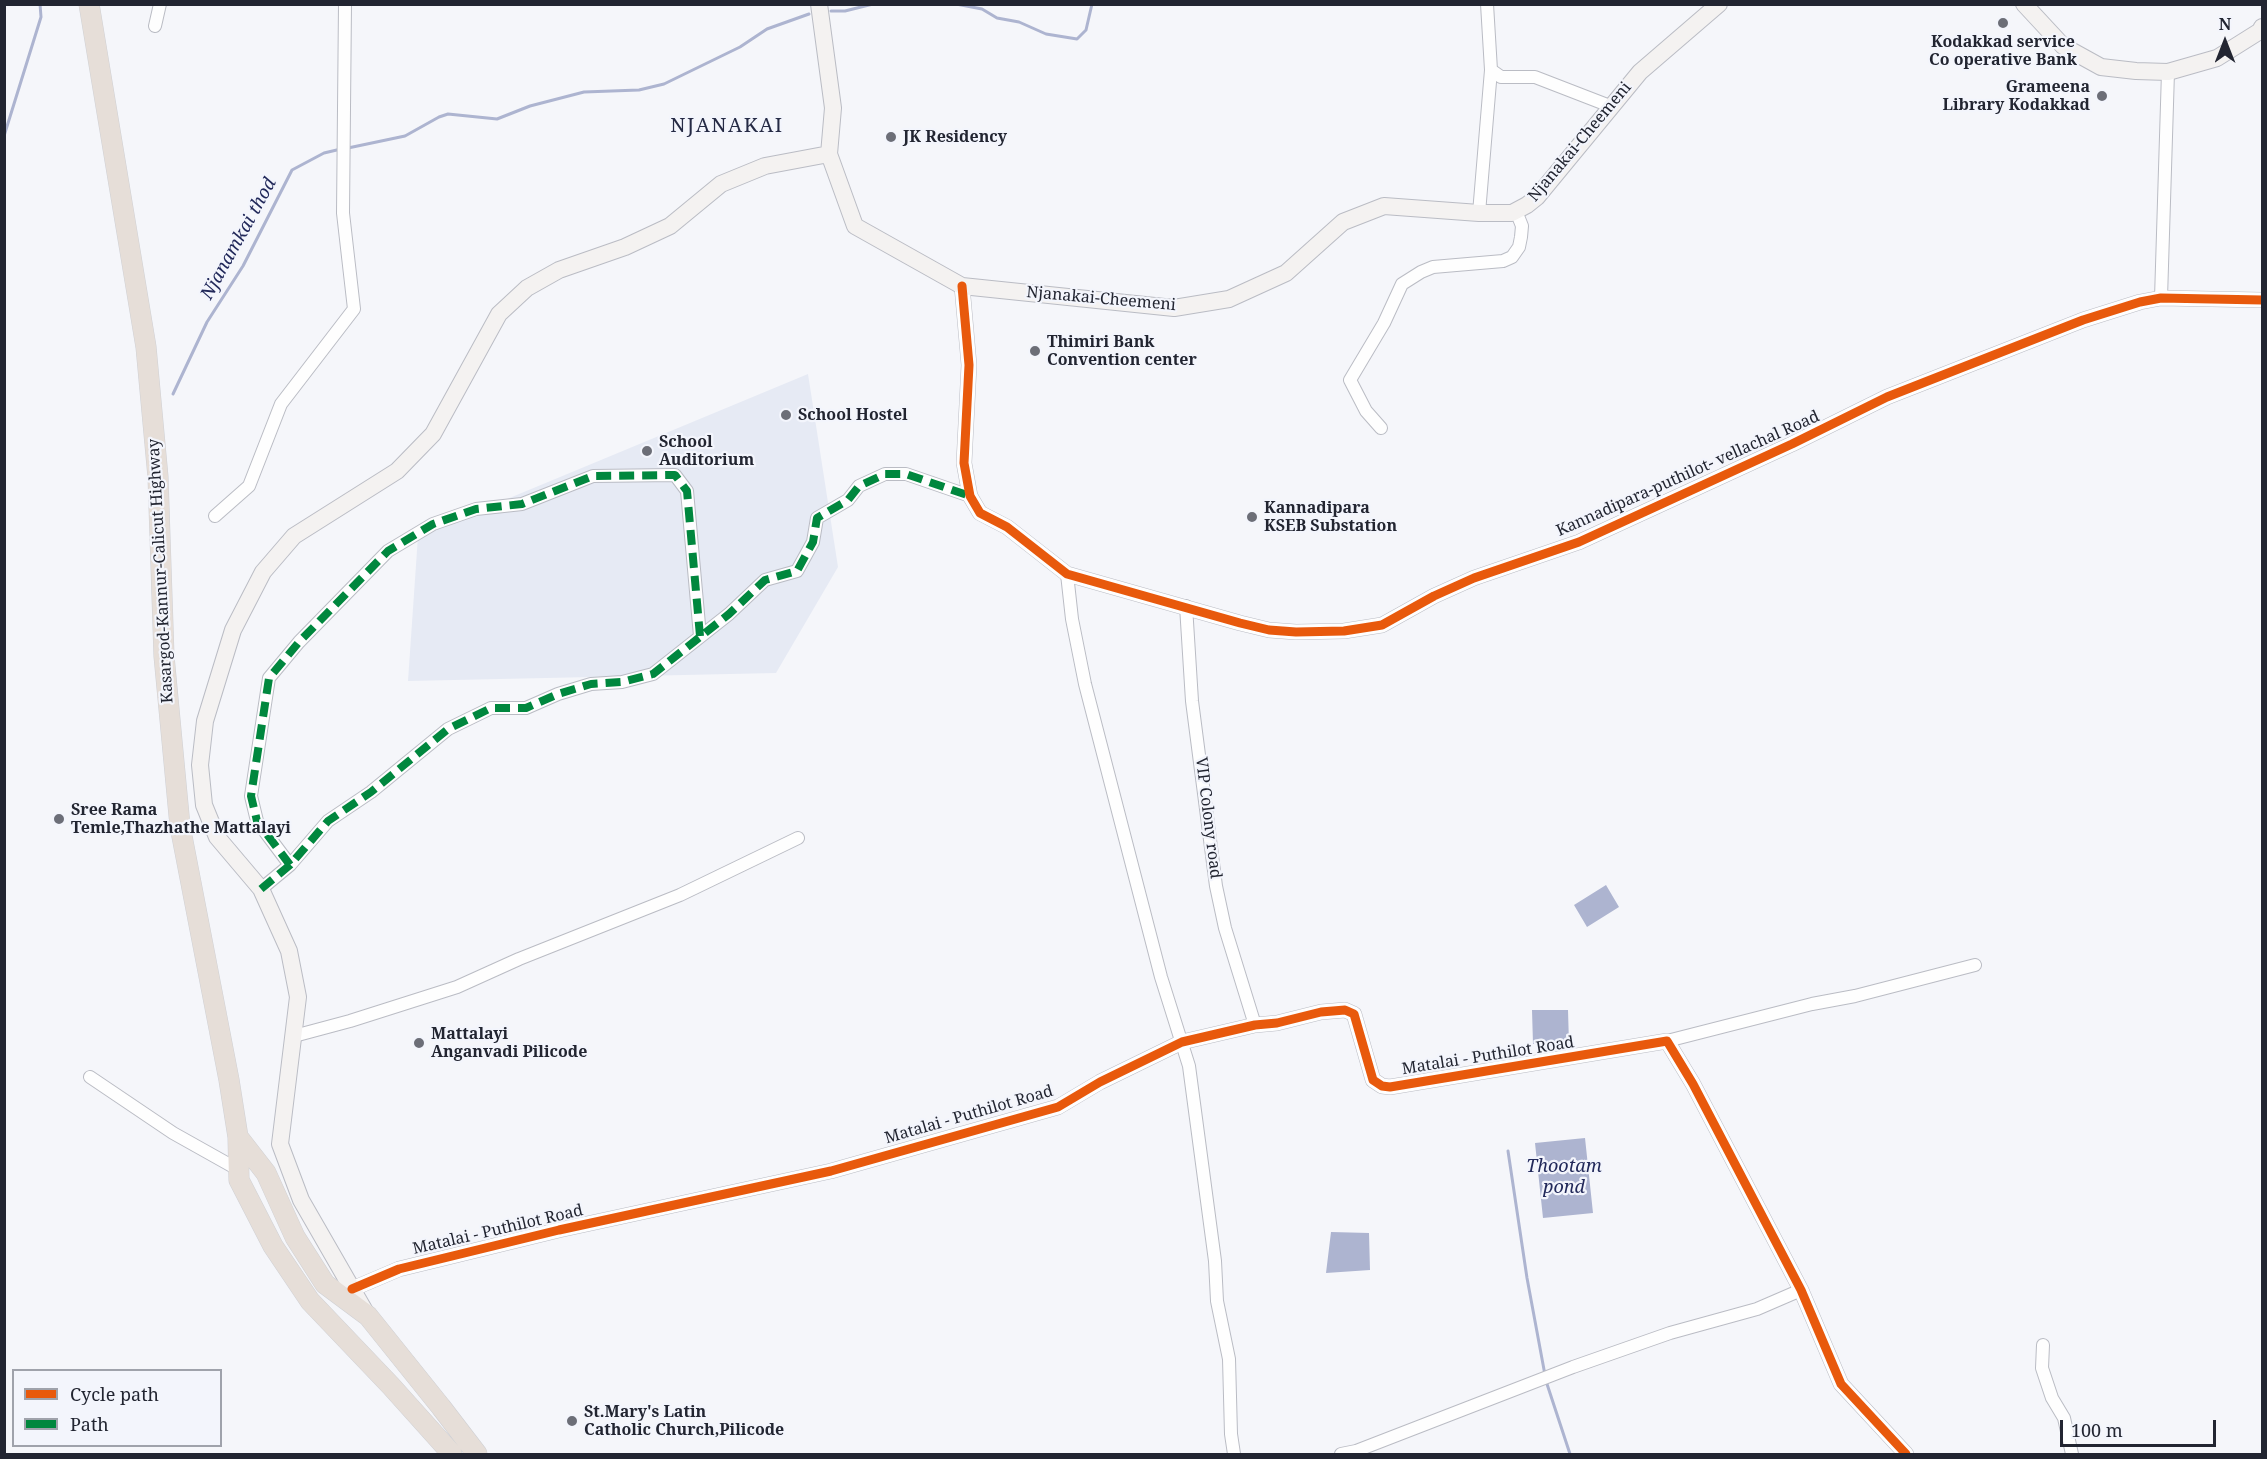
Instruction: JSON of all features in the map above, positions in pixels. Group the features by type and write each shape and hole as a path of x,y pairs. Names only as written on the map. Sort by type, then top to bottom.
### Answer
{"highway":[{"name":"Kasargod-Kannur-Calicut Highway","path":"89,4 146,347 158,477 164,656 180,826 229,1080 238,1137 239,1180 273,1246 310,1301 367,1360 452,1455"},
{"name":"Kasargod-Kannur-Calicut Highway","path":"238,1137 266,1173 295,1237 326,1284 368,1316 477,1455"}],"main road":[{"path":"819,4 833,108 829,154"},
{"name":"Njanakai-Cheemeni","path":"829,154 855,226 962,286 1174,308 1229,299 1286,273 1343,222 1384,206 1479,213 1512,213 1537,197 1640,72 1719,4"},
{"path":"2024,4 2063,46 2101,67 2168,72 2217,58 2260,31 2262,27"},
{"name":"Kasargod-Kannur-Calicut Highway","path":"368,1316 301,1200 280,1144 298,997 289,951 261,890 217,837 204,805 200,765 205,721 232,630 263,572 294,536 397,471 433,434 499,314 527,288 559,270 625,247 670,226 721,184 765,166 829,154"}],"street":[{"path":"155,26 160,4"},
{"path":"216,516 249,486 281,404 354,309 343,213 345,4"},
{"path":"1479,213 1491,70 1487,4"},
{"path":"1491,70 1501,77 1535,77 1611,106"},
{"path":"2161,298 2168,72"},
{"path":"1381,428 1366,411 1350,380 1384,323 1402,284 1433,267 1503,261 1512,257 1519,247 1522,226 1516,210"},
{"path":"261,890 290,865 328,821 371,792 448,729 491,708 526,708 558,694 591,684 622,682 653,674 729,614 765,580 798,571 813,542 818,518 848,500 859,486 885,474 906,474 970,496 964,463 969,365 962,286"},
{"name":"Kannadipara-puthilot- vellachal Road","path":"970,496 980,513 1007,527 1067,574 1269,630 1344,631 1382,625 1434,596 1474,578 1579,542 1792,444 1887,397 2083,320 2140,302 2161,298 2262,300"},
{"path":"290,865 256,821 251,796 269,678 299,642 388,551 433,524 476,509 522,504 593,476 675,475 687,491 700,636"},
{"path":"1067,574 1072,619 1085,684 1161,977 1189,1066 1210,1215 1217,1301 1229,1359 1234,1455"},
{"name":"VIP Colony road","path":"1186,606 1192,701 1216,886 1225,928 1256,1025"},
{"path":"294,1036 457,987 519,959 680,895 798,838"},
{"path":"1906,1455 1841,1384 1801,1290 1693,1084 1667,1041 1975,965"},
{"name":"Matalai - Puthilot Road","path":"352,1289 399,1269 559,1230 831,1170 1058,1107 1101,1082 1182,1042 1321,1012 1345,1010 1354,1014 1373,1080 1382,1086 1390,1087 1667,1041"},
{"path":"90,1077 173,1133 239,1170"},
{"path":"1341,1455 1554,1374 1670,1333 1756,1309 1801,1290"},
{"path":"2043,1345 2042,1368 2052,1398 2064,1418 2072,1455"}],"shaded area":[{"path":"808,374 838,567 776,673 408,681 418,536"}],"water":[{"path":"1606,885 1619,907 1587,927 1574,905"},
{"path":"1532,1010 1568,1010 1569,1044 1533,1044"},
{"name":"Thootam pond","path":"1585,1138 1593,1213 1543,1218 1535,1143"},
{"path":"1331,1232 1369,1233 1370,1270 1326,1273"}],"waterway":[{"path":"4,136 41,17 40,4"},
{"name":"Njanamkai thod","path":"831,11 845,11 873,4"},
{"name":"Njanamkai thod","path":"956,4 982,9 997,18 1019,22 1046,34 1077,39 1086,30 1092,4"},
{"name":"Njanamkai thod","path":"348,148 405,136 448,114 497,119 530,106 584,92 639,90 664,84 740,47 767,29 809,14"},
{"name":"Njanamkai thod","path":"173,394 207,322 243,266 292,170 324,153 341,149"},
{"path":"1508,1151 1527,1278 1545,1375"},
{"path":"1546,1381 1570,1454"}],"marked path":[{"path":"261,889 290,865 328,821 371,792 448,729 491,708 526,708 558,694 591,684 622,682 653,674 729,614 765,580 797,571 813,542 817,518 848,500 859,486 885,474 906,474 970,496"},
{"path":"290,865 257,821 251,796 269,678 299,642 388,551 433,524 476,509 522,504 593,476 675,475 687,491 700,636"}],"cycle path":[{"path":"962,286 969,365 964,463 970,496 980,513 1007,527 1067,574 1240,623 1269,630 1296,632 1344,631 1382,625 1434,596 1474,578 1579,542 1792,444 1887,397 2083,320 2140,302 2161,298 2262,300"},
{"path":"352,1289 399,1269 559,1230 831,1171 1058,1107 1100,1082 1182,1042 1321,1012 1345,1010 1354,1014 1373,1080 1382,1086 1390,1087 1667,1041 1693,1084 1801,1290 1841,1384 1906,1454"}],"place":[{"name":"Kodakkad service Co operative Bank","path":"2003,23"},
{"name":"Grameena Library Kodakkad","path":"2102,96"},
{"name":"JK Residency","path":"891,137"},
{"name":"Thimiri Bank Convention center","path":"1035,351"},
{"name":"School Hostel","path":"786,415"},
{"name":"School Auditorium","path":"647,451"},
{"name":"Kannadipara KSEB Substation","path":"1252,517"},
{"name":"Sree Rama Temle,Thazhathe Mattalayi","path":"59,819"},
{"name":"Mattalayi Anganvadi Pilicode","path":"419,1043"},
{"name":"St.Mary's Latin Catholic Church,Pilicode","path":"572,1421"}],"district":[{"name":"NJANAKAI","path":"727,126"}]}
